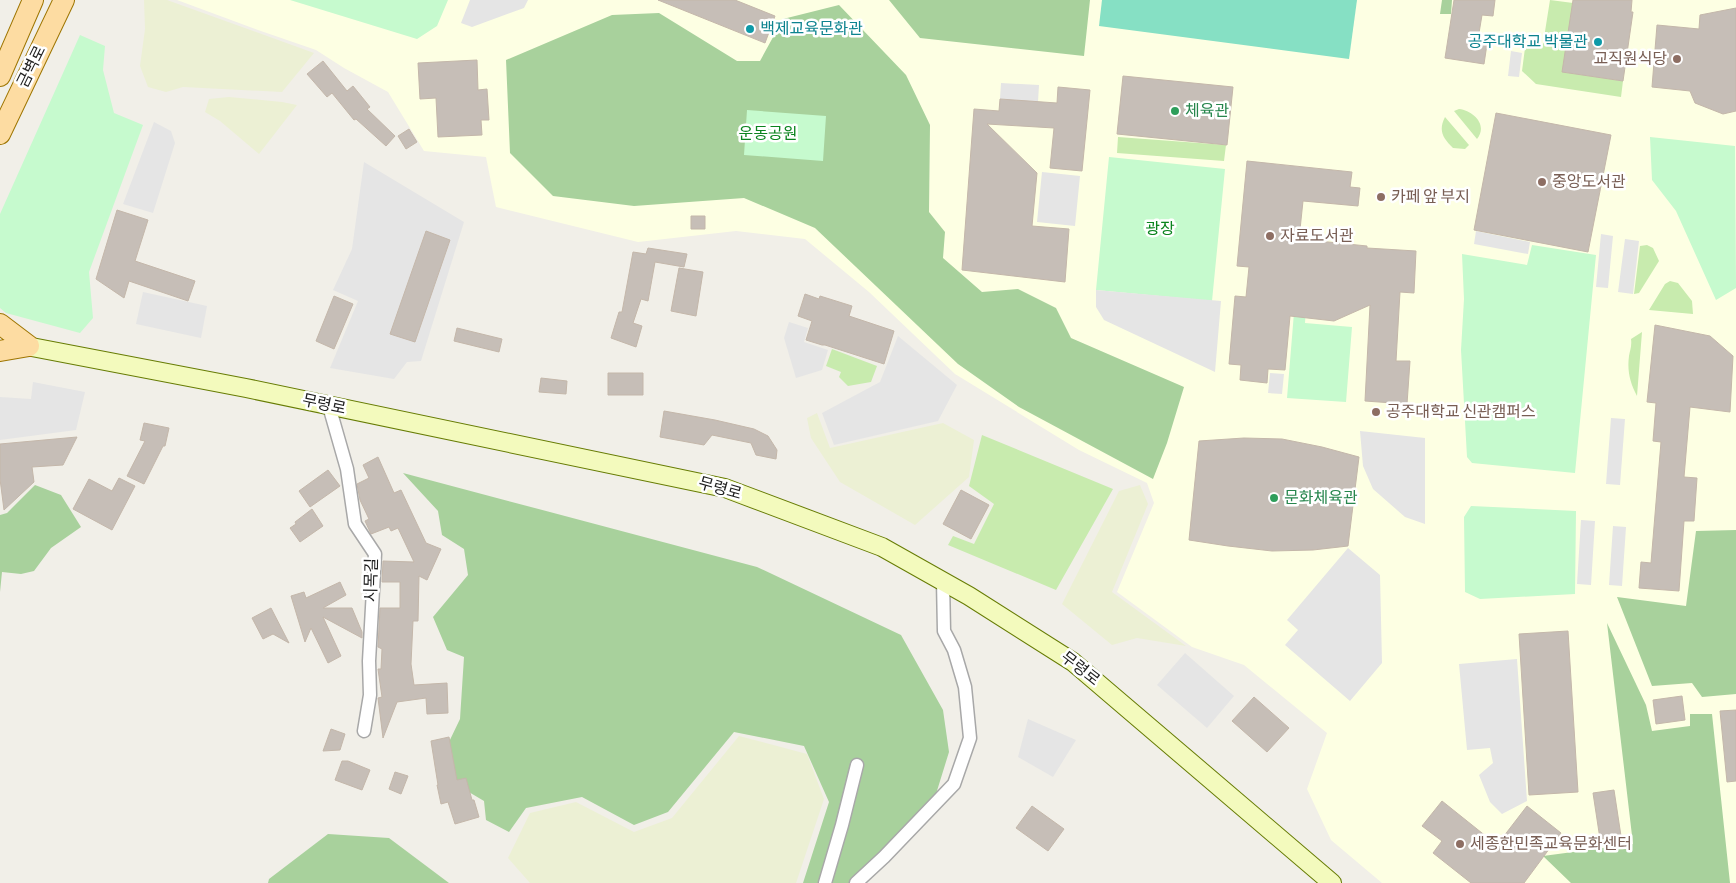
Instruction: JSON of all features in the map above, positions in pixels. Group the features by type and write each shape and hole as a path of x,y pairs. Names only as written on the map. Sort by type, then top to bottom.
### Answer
{"main road":[{"name":"금벽로","path":"0,76 33,0"},
{"name":"금벽로","path":"0,134 64,0"},
{"path":"0,324 29,346"},
{"name":"무령로","path":"0,341 329,406 725,488 882,548 969,596 1073,662 1332,883"},
{"path":"0,351 29,346"}],"street":[{"name":"시목길","path":"329,406 347,469 355,524 375,554 369,653 370,695 364,732"},
{"path":"856,883 884,857 954,784 970,738 965,687 954,650 944,632 943,581"},
{"path":"825,883 857,765"}],"shaded area":[{"path":"144,0 167,0 314,53 282,92 183,87 166,92 148,87 140,66 145,29"},
{"name":"공주대학교 신관캠퍼스","path":"177,0 1736,0 1736,883 1382,883 1331,840 1307,789 1327,733 1244,665 1192,647 1117,592 1154,503 1147,483 1079,450 955,374 869,292 805,239 736,231 638,242 496,207 486,157 424,151 388,92 316,50"},
{"path":"470,0 528,0 524,8 472,27 461,23"},
{"path":"1511,51 1522,53 1519,77 1508,76"},
{"path":"1001,83 1039,85 1038,102 1000,99"},
{"path":"229,97 297,105 259,154 220,121 205,112 209,99"},
{"path":"154,122 171,131 175,143 153,213 123,204"},
{"path":"364,162 464,222 421,361 407,362 394,379 330,368 358,301 333,290 352,249"},
{"path":"1042,172 1080,176 1075,226 1037,222"},
{"path":"1476,231 1530,242 1528,254 1474,244"},
{"path":"1601,234 1613,236 1608,288 1596,287"},
{"path":"1625,239 1639,241 1633,294 1618,292"},
{"path":"1096,290 1221,301 1215,372 1104,320 1096,307"},
{"path":"143,292 207,306 201,338 136,324"},
{"path":"789,322 808,328 804,342 828,350 822,370 796,378 784,338"},
{"path":"898,336 957,385 938,421 834,445 822,413 880,382"},
{"path":"1270,373 1284,374 1282,394 1268,393"},
{"path":"33,382 85,392 76,430 0,440 0,397 31,399"},
{"path":"817,413 830,448 943,423 974,440 969,477 915,525 840,482 811,438 807,418"},
{"path":"1611,418 1625,419 1620,485 1606,484"},
{"path":"1360,431 1425,438 1425,524 1405,517 1373,489 1363,466"},
{"path":"1140,485 1148,504 1112,592 1186,646 1137,638 1112,645 1062,604 1119,491"},
{"path":"1581,520 1595,521 1591,585 1577,584"},
{"path":"1613,526 1626,527 1622,586 1609,585"},
{"path":"1348,548 1380,575 1382,663 1350,701 1285,645 1298,630 1287,620"},
{"path":"1185,653 1234,696 1207,728 1157,685"},
{"path":"1517,659 1527,801 1502,814 1490,802 1479,775 1493,763 1490,748 1467,750 1459,664"},
{"path":"1028,719 1076,740 1053,777 1018,757"},
{"path":"739,736 807,754 824,799 796,883 530,883 508,858 530,813 576,802 634,832 672,818"}],"green space":[{"path":"290,0 448,0 437,26 417,39"},
{"path":"889,0 1090,0 1084,56 920,38"},
{"path":"1102,0 1357,0 1349,59 1099,26"},
{"path":"1442,0 1452,0 1451,14 1440,14"},
{"path":"1550,0 1573,3 1563,72 1623,81 1621,97 1536,84 1522,71 1525,48 1543,44"},
{"path":"839,5 906,75 930,125 929,212 945,232 943,258 982,292 1018,289 1056,308 1071,338 1184,387 1167,443 1153,479 1019,407 958,364 815,228 744,198 634,206 553,196 510,153 506,60 612,15 659,13 737,61 760,61 783,19"},
{"path":"80,35 105,46 103,70 114,113 143,125 89,272 93,318 80,333 6,313 0,308 0,214"},
{"path":"1459,109 1465,110 1478,120 1481,129 1477,139 1454,111"},
{"name":"운동공원","path":"747,110 826,116 823,161 744,155"},
{"path":"1445,117 1469,145 1465,149 1453,148 1444,137 1442,126"},
{"path":"1118,137 1226,145 1224,161 1117,153"},
{"path":"1650,137 1735,146 1736,288 1716,300 1676,211 1652,180"},
{"name":"광장","path":"1109,157 1225,169 1212,301 1096,290"},
{"path":"1532,245 1596,255 1575,473 1472,463 1467,457 1461,350 1464,299 1462,254 1527,265"},
{"path":"1647,245 1653,248 1659,261 1639,293 1634,294 1640,246"},
{"path":"1297,276 1308,277 1305,323 1352,327 1346,402 1287,398"},
{"path":"1670,281 1678,283 1692,301 1693,314 1649,310 1665,284"},
{"path":"1642,332 1637,396 1630,377 1628,361 1631,339"},
{"path":"832,349 877,366 871,382 848,386 839,377 841,372 826,366"},
{"path":"982,435 1113,489 1056,590 948,545 953,536 974,544 994,504 969,486"},
{"path":"403,473 757,567 901,635 943,710 949,752 936,794 850,883 803,883 829,802 804,746 734,732 668,812 634,825 582,797 526,808 509,832 486,820 484,801 452,782 448,744 460,719 464,657 447,650 433,617 468,575 464,549 442,535 438,511"},
{"path":"35,485 61,495 81,527 51,548 34,571 21,574 2,572 0,592 0,515 7,513"},
{"path":"1471,506 1576,511 1575,594 1480,599 1465,592 1464,517"},
{"path":"1736,530 1736,694 1702,697 1692,683 1652,686 1617,597 1686,606 1696,531"},
{"path":"1607,623 1646,705 1652,731 1690,726 1690,714 1712,714 1730,883 1571,883 1543,856 1633,844"},
{"path":"328,834 389,838 449,883 268,883 269,879"}],"building":[{"name":"백제교육문화관","path":"658,0 735,0 775,16 765,43"},
{"path":"1454,0 1495,0 1493,16 1482,15 1478,39 1487,44 1484,64 1445,58"},
{"name":"공주대학교 박물관","path":"1573,0 1632,0 1631,12 1633,12 1623,81 1562,72"},
{"path":"1736,8 1736,111 1723,114 1695,103 1690,91 1652,87 1657,25 1699,29 1700,15"},
{"path":"477,60 478,90 487,89 489,120 481,120 482,135 438,137 436,98 420,99 418,63"},
{"path":"323,61 347,91 353,86 370,107 367,109 395,136 386,146 356,119 354,120 332,93 327,97 307,74"},
{"name":"체육관","path":"1123,76 1233,87 1227,145 1117,134"},
{"path":"1058,87 1090,90 1082,171 1050,168 1054,128 987,124 1037,173 1032,226 1069,229 1065,282 962,270 974,109 999,111 1000,99 1057,103"},
{"name":"중앙도서관","path":"1496,113 1611,135 1588,252 1474,230"},
{"path":"409,129 417,142 406,149 398,136"},
{"path":"1247,161 1352,172 1350,187 1360,188 1358,206 1303,201 1299,239 1367,246 1367,248 1416,251 1414,293 1400,292 1396,361 1410,361 1407,404 1365,401 1370,305 1334,321 1290,316 1285,370 1268,369 1267,383 1240,380 1241,365 1229,364 1235,296 1246,297 1249,267 1237,266"},
{"path":"117,210 148,220 135,261 195,281 188,301 129,281 124,298 96,279"},
{"path":"691,216 705,216 705,229 691,229"},
{"path":"426,231 450,240 415,342 390,334"},
{"path":"648,248 687,254 684,267 655,262 648,301 641,299 633,323 642,326 636,347 611,338 619,312 622,312 633,252 646,254"},
{"path":"679,268 703,272 696,316 671,311"},
{"path":"805,294 819,299 820,296 852,306 849,316 894,331 884,364 806,340 812,321 798,316"},
{"path":"334,296 353,304 334,349 316,341"},
{"path":"1655,325 1710,336 1733,356 1730,412 1690,407 1684,477 1697,478 1694,521 1684,521 1679,591 1639,588 1641,562 1651,563 1661,442 1653,441 1656,403 1647,402"},
{"path":"457,328 502,339 499,352 454,341"},
{"path":"608,373 643,373 643,395 608,395"},
{"path":"541,378 567,381 566,394 539,392"},
{"path":"664,411 754,429 768,436 777,450 776,459 756,455 751,443 712,435 704,445 660,437"},
{"path":"144,423 169,428 165,446 163,446 144,484 127,476 145,441 140,440"},
{"path":"77,437 63,465 32,467 34,482 4,510 0,479 0,444"},
{"name":"문화체육관","path":"1244,438 1282,439 1359,457 1348,546 1313,550 1272,551 1189,540 1199,441"},
{"path":"378,457 394,493 401,490 426,543 441,549 427,580 419,576 418,621 413,621 411,664 414,685 447,683 448,713 427,714 426,698 397,702 383,738 378,698 382,697 378,669 381,669 382,649 378,647 380,608 400,608 400,582 382,582 383,561 414,562 398,528 391,531 389,527 371,534 365,521 369,519 360,500 357,484 369,478 363,465"},
{"path":"328,470 340,486 310,507 299,491"},
{"path":"119,478 135,486 112,530 73,509 89,479 112,491"},
{"path":"961,490 989,505 971,539 943,524"},
{"path":"312,509 323,526 300,542 290,528"},
{"path":"340,582 346,595 323,608 352,608 362,632 362,638 323,617 341,656 328,663 311,628 305,642 291,596 304,592 306,598"},
{"path":"271,608 289,643 273,634 263,639 252,618"},
{"path":"1568,631 1578,792 1529,795 1519,634"},
{"path":"1682,696 1685,720 1656,724 1653,700"},
{"path":"1254,697 1289,728 1267,752 1232,721"},
{"path":"1736,710 1736,781 1727,782 1720,711"},
{"path":"331,729 345,734 340,750 323,751"},
{"path":"449,737 457,780 466,778 479,817 455,824 448,802 441,804 431,741"},
{"path":"342,761 348,761 370,770 362,790 335,780"},
{"path":"395,772 408,776 401,794 389,789"},
{"path":"1614,790 1621,836 1600,839 1593,793"},
{"path":"1442,801 1497,845 1527,806 1561,833 1524,883 1471,883 1433,853 1442,841 1422,826"},
{"path":"1032,806 1064,829 1048,851 1016,828"}],"place":[{"name":"백제교육문화관","path":"750,29"},
{"name":"공주대학교 박물관","path":"1598,42"},
{"name":"교직원식당","path":"1677,59"},
{"name":"체육관","path":"1175,111"},
{"name":"중앙도서관","path":"1542,182"},
{"name":"카페 앞 부지","path":"1381,197"},
{"name":"자료도서관","path":"1270,236"},
{"name":"공주대학교 신관캠퍼스","path":"1376,412"},
{"name":"문화체육관","path":"1274,498"},
{"name":"세종한민족교육문화센터","path":"1460,844"}]}
